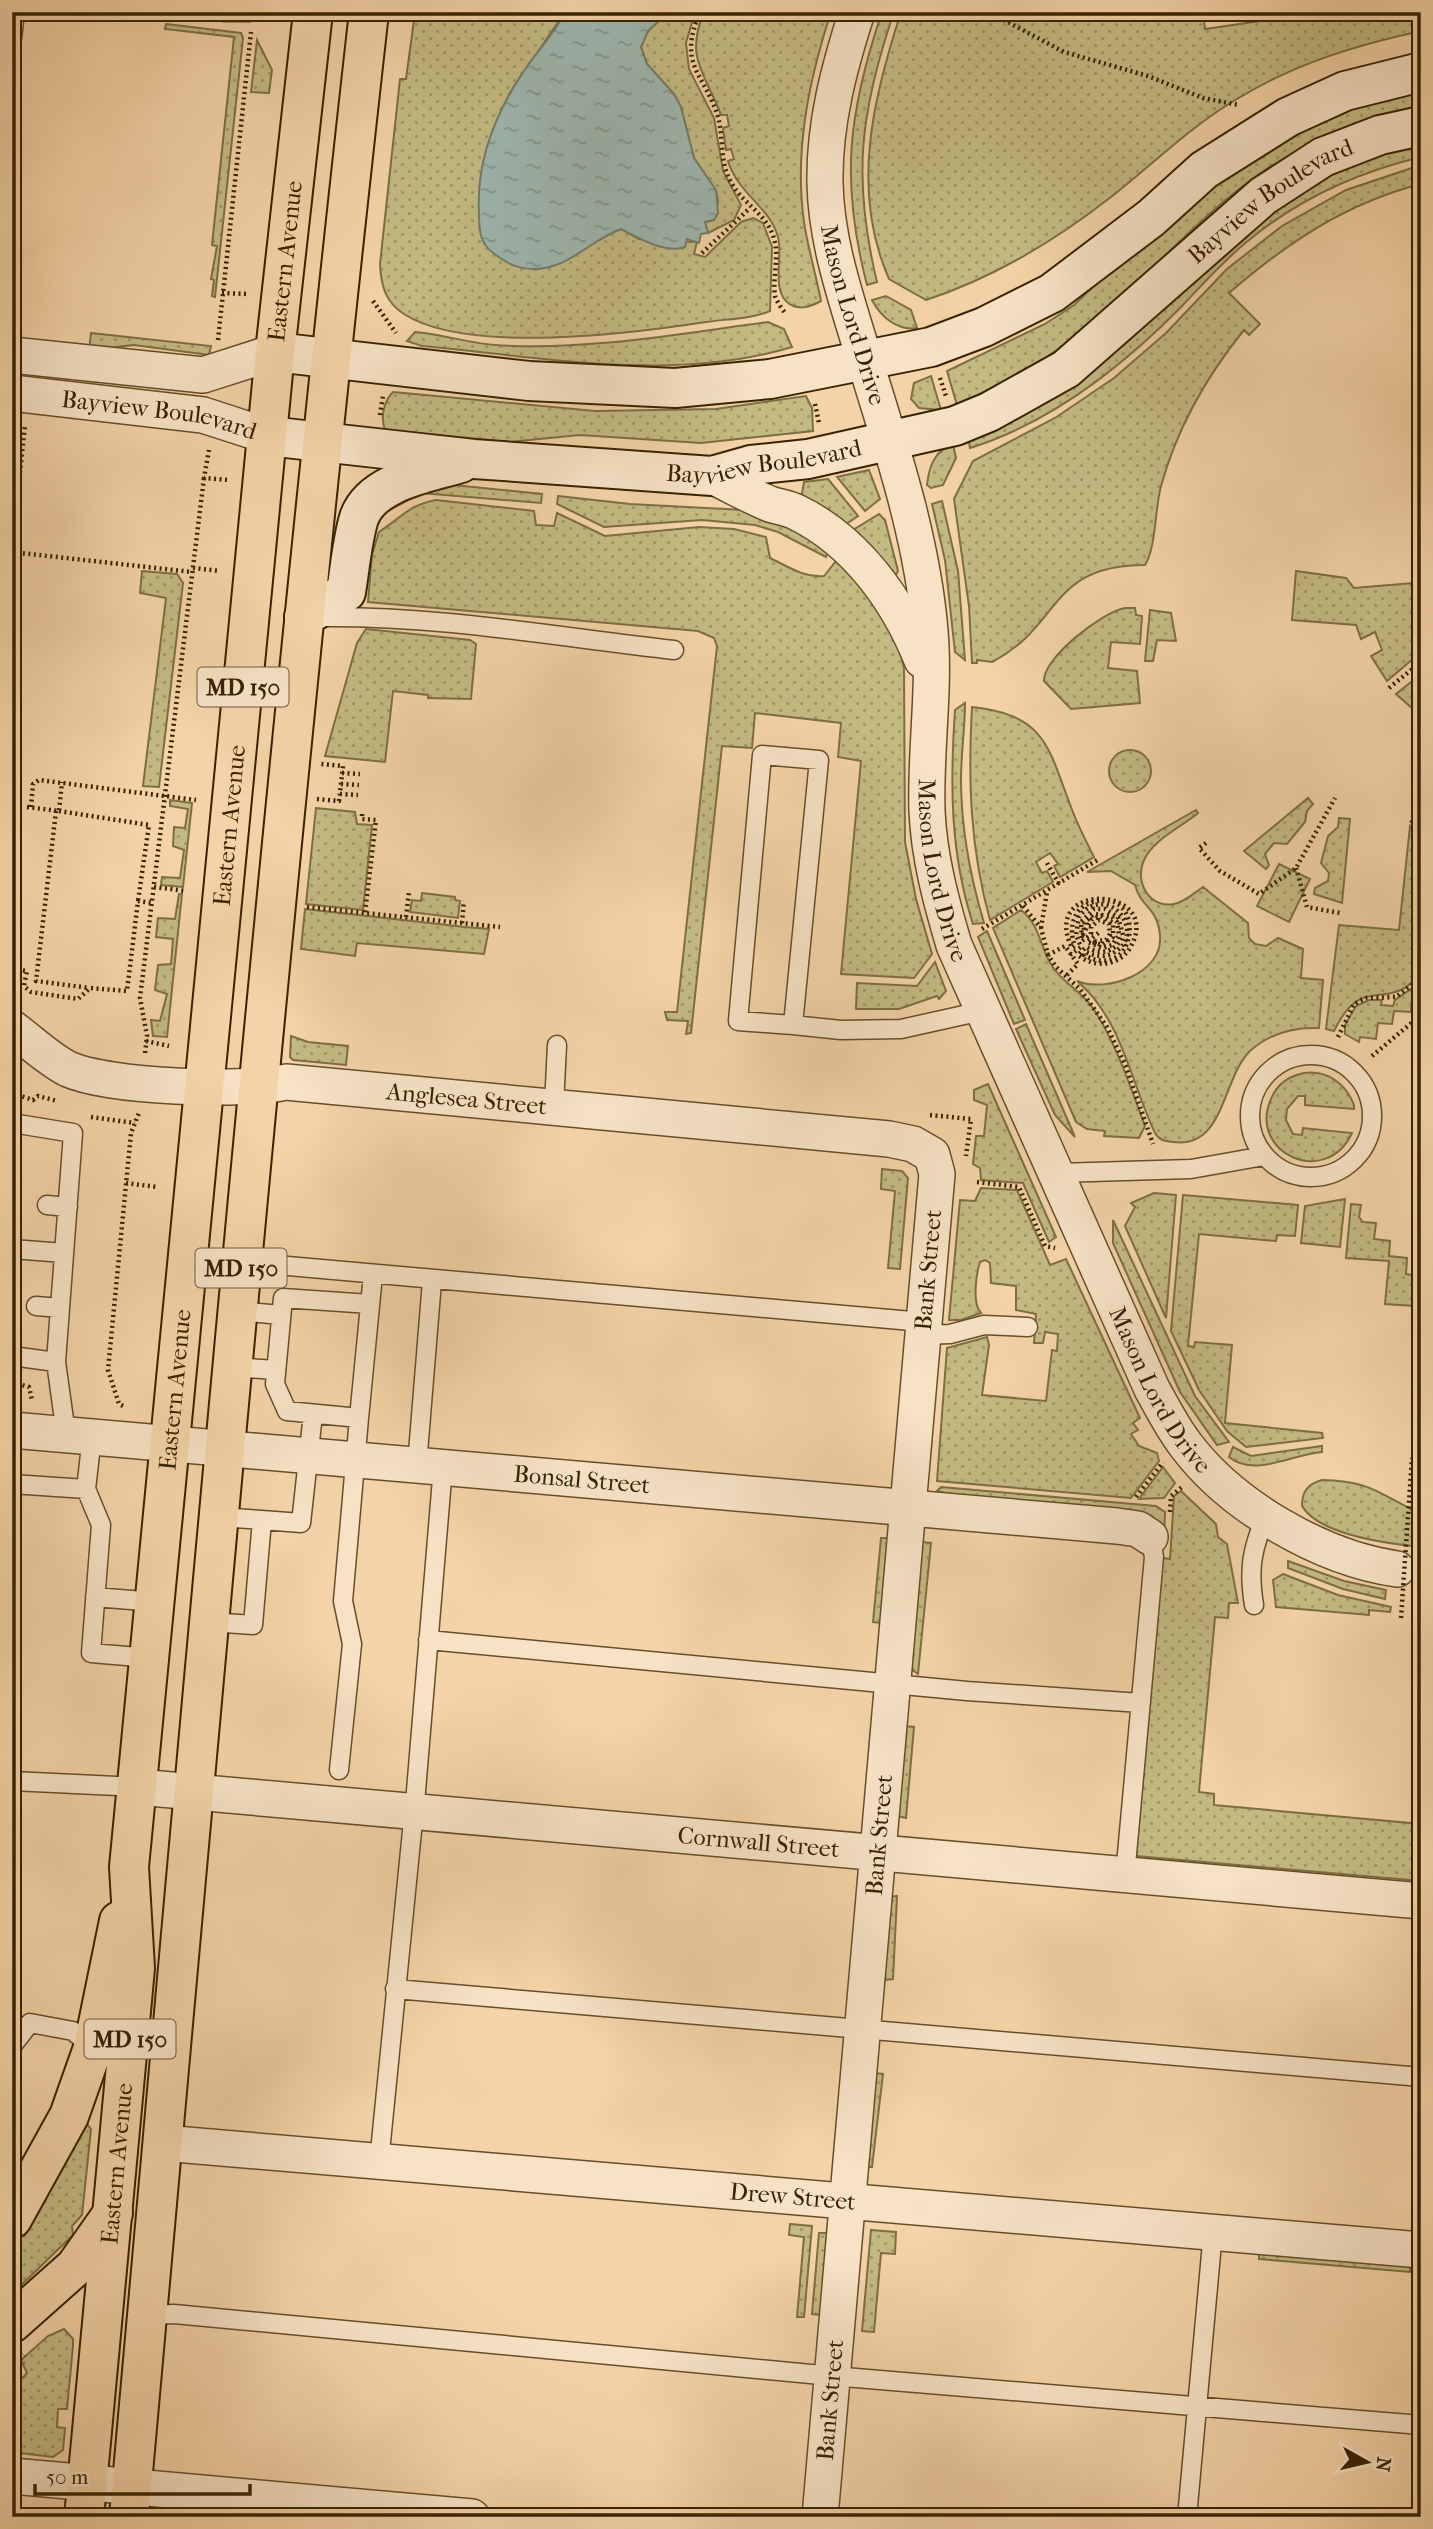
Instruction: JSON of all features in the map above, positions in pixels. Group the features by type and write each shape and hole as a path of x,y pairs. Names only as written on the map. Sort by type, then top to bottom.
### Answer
{"main road":[{"name":"Eastern Avenue","path":"86,2499 135,1968 129,1867 275,352 313,12"},
{"name":"Eastern Avenue","path":"131,2502 257,1088 330,358 369,12"},
{"path":"12,2219 69,2116 93,2048 129,1867"},
{"path":"12,2323 75,2267 163,2143"}],"street":[{"name":"Mason Lord Drive","path":"858,12 841,64 831,108 825,184 836,262 890,442 920,570 930,630 931,681 927,759 930,846 940,897 954,945 1058,1173 1152,1389 1174,1428 1206,1468 1266,1515 1322,1548 1410,1570"},
{"name":"Bayview Boulevard","path":"12,355 203,375 275,352 529,381 664,388 724,386 865,361 942,343 984,327 1052,293 1132,233 1204,170 1288,117 1345,91 1421,72"},
{"name":"Bayview Boulevard","path":"12,393 203,415 268,436 474,459 712,475 751,465 808,459 955,426 989,412 1066,369 1263,196 1323,157 1380,135 1421,126"},
{"path":"304,617 346,592 360,515 378,494 398,483 474,459"},
{"path":"712,475 771,504 796,512 841,543 884,588 909,626 931,681"},
{"name":"Anglesea Street","path":"12,1028 68,1069 118,1080 257,1088 286,1082 554,1105 627,1115 889,1139 913,1144 932,1155"},
{"name":"Bank Street","path":"820,2517 937,1174 937,1165 932,1155"},
{"name":"Bonsal Street","path":"12,1430 1133,1528 1150,1537"},
{"name":"Cornwall Street","path":"138,1787 877,1855 1421,1901"},
{"name":"Drew Street","path":"163,2143 1421,2250"},
{"path":"12,2476 86,2499 472,2517"}],"lane":[{"path":"12,38 15,12"},
{"path":"224,12 250,19"},
{"path":"304,617 359,616 674,650"},
{"path":"793,1025 819,760 762,755 737,1021 841,1030 901,1029 982,1011"},
{"path":"554,1105 557,1045"},
{"path":"1315,1055 1335,1059 1352,1070 1365,1086 1372,1105 1372,1124 1366,1144 1354,1161 1327,1175 1297,1177 1279,1169 1264,1156 1254,1138 1250,1118 1257,1089 1276,1065 1295,1057 1315,1055"},
{"path":"12,1123 73,1133 56,1362 79,1436 86,1489 101,1525 91,1653 150,1658"},
{"path":"1058,1173 1191,1169 1264,1156"},
{"path":"47,1205 68,1207"},
{"path":"12,1249 64,1253"},
{"path":"242,1262 922,1329 950,1335 985,1325 1028,1328"},
{"path":"339,1770 352,1644 343,1601 373,1275"},
{"path":"379,2162 414,1813 428,1640 432,1281"},
{"path":"359,1418 287,1411 275,1384 281,1315 283,1298 370,1304"},
{"path":"36,1306 60,1308"},
{"path":"237,1311 281,1315"},
{"path":"12,1356 56,1362"},
{"path":"232,1367 276,1370"},
{"path":"219,1517 300,1523 313,1415"},
{"path":"12,1484 86,1489"},
{"path":"1254,1605 1249,1578 1251,1552 1266,1515"},
{"path":"210,1622 253,1625 262,1520"},
{"path":"1125,1876 1154,1552 1150,1537"},
{"path":"95,1597 155,1602"},
{"path":"428,1640 1141,1703"},
{"path":"12,1781 138,1787"},
{"path":"396,1989 1421,2077"},
{"path":"12,2046 30,2023 73,2031 93,2048"},
{"path":"1187,2517 1213,2232"},
{"path":"148,2315 174,2314 832,2376 1421,2425"}],"path":[{"path":"700,12 694,25 690,56 718,117 722,157 731,182 750,208 767,222 773,235 777,251 775,297 786,314"},
{"path":"989,12 1064,52 1148,76 1203,98 1239,105"},
{"path":"221,351 217,337 250,19"},
{"path":"702,253 750,208"},
{"path":"222,293 253,294"},
{"path":"373,301 397,334"},
{"path":"377,428 384,391"},
{"path":"815,396 822,430"},
{"path":"12,544 24,434"},
{"path":"144,1059 146,1041 140,998 210,446"},
{"path":"204,478 231,481"},
{"path":"12,552 220,571"},
{"path":"1389,688 1421,662"},
{"path":"323,800 339,802 342,773 342,766 325,765"},
{"path":"342,773 360,774"},
{"path":"36,981 127,991 149,825 29,807 33,785 39,780 62,782 196,800"},
{"path":"35,992 62,782"},
{"path":"341,784 359,785"},
{"path":"340,794 358,796"},
{"path":"1206,843 1199,848 1220,871 1259,894 1296,868 1335,797"},
{"path":"362,814 362,819 376,820 365,913"},
{"path":"1411,820 1421,831"},
{"path":"975,932 1099,859"},
{"path":"1047,863 1059,884"},
{"path":"1296,868 1307,908 1340,913"},
{"path":"154,887 186,891"},
{"path":"1041,928 1047,891"},
{"path":"406,917 409,892"},
{"path":"1421,892 1417,912 1421,927"},
{"path":"1070,955 1081,947 1076,935 1079,918 1096,905 1109,906 1120,913 1126,925 1126,938 1112,954 1099,956 1086,952 1084,955 1098,960 1112,958 1121,953 1129,940 1131,926 1124,912 1112,903 1098,901 1084,906 1074,917 1071,932 1076,946 1072,948 1068,938 1069,921 1077,906 1086,900 1103,897 1119,902 1130,914 1135,930 1130,947 1119,959 1103,964 1087,961 1078,954 1086,947 1101,953 1111,950 1120,942 1123,931 1120,920 1112,912 1094,909 1084,916 1079,926 1082,941 1091,934 1091,927 1100,920 1109,924 1111,934 1106,940 1093,942 1102,945 1114,937 1113,923 1101,916 1092,919 1083,934 1085,922 1094,914 1111,916 1117,922 1119,935 1114,943 1103,948 1087,942 1101,931"},
{"path":"138,901 152,903"},
{"path":"462,923 464,901"},
{"path":"1023,905 1041,928 1048,955 1087,998 1107,1027 1125,1064 1153,1144"},
{"path":"303,906 500,928"},
{"path":"1048,955 1065,946 1078,964 1066,976"},
{"path":"12,969 27,971 24,986 35,992 78,999 90,988"},
{"path":"1338,1037 1354,1004 1366,998 1396,997 1421,978"},
{"path":"1372,1056 1421,1015"},
{"path":"146,1041 169,1046"},
{"path":"133,1412 119,1404 108,1370 131,1133 139,1112"},
{"path":"976,1182 1019,1187 1045,1246 1053,1248 1062,1245"},
{"path":"126,1183 157,1187"},
{"path":"12,1382 29,1387 32,1401"},
{"path":"1401,1618 1412,1458"},
{"path":"1133,1501 1163,1461"}],"shaded area":[{"path":"402,12 565,12 509,94 536,269 559,263 621,229 639,239 697,242 694,254 705,257 741,222 753,218 763,223 772,247 770,311 747,317 637,331 552,338 468,334 432,327 404,314 392,304 385,292 380,264 400,79 406,79 414,20 401,18"},
{"path":"668,12 695,12 686,43 689,69 714,118 723,171 741,205 734,220 708,233 704,222 714,220 718,201 716,191 694,158 681,107 674,94 647,64 641,47 648,31"},
{"path":"704,12 831,12 810,89 802,142 801,195 804,222 821,301 812,305 795,306 782,295 779,244 774,226 739,183 728,161 734,159 731,149 726,150 723,128 729,126 727,115 721,115 699,66 697,54 698,28"},
{"path":"882,12 894,12 873,82 863,146 864,210 877,282 867,285 853,213 852,147 862,83"},
{"path":"901,12 1203,12 1205,29 1323,12 1421,12 1421,31 1326,57 1259,87 1204,121 1111,197 1046,243 975,281 926,300 889,279 877,246 870,212 868,179 875,112"},
{"path":"166,24 241,33 243,38 215,297 212,296 214,280 211,279 217,246 212,245 234,37 165,29"},
{"path":"257,40 272,70 269,93 251,92"},
{"path":"1421,87 1421,108 1323,140 1268,168 1216,208 1122,297 1059,349 1002,383 957,405 947,371 1045,324 1074,305 1122,259 1231,170 1322,118"},
{"path":"1421,142 1421,157 1352,179 1309,200 1268,225 1214,272 1159,329 1110,371 1029,424 970,448 968,436 1249,221 1346,166"},
{"path":"1421,165 1421,184 1368,202 1319,227 1273,258 1229,293 1260,324 1249,335 1244,330 1230,348 1205,385 1184,424 1161,486 1151,549 1145,565 1113,568 1090,575 1072,586 1032,632 1015,647 992,662 977,660 977,663 972,663 969,606 954,499 973,461 1055,418 1114,378 1166,333 1227,269 1282,226 1346,190"},
{"path":"886,296 911,310 917,328 896,325 880,312 872,300"},
{"path":"768,322 784,329 792,347 747,358 701,364 561,361 422,346 407,341 415,332 495,345 563,346"},
{"path":"91,333 211,346 209,355 134,345 89,350"},
{"path":"931,376 941,410 919,408 911,399 914,383"},
{"path":"393,392 595,411 716,409 806,396 812,408 813,431 701,443 580,435 509,442 385,430 384,410"},
{"path":"953,444 956,458 943,485 931,488 927,485 934,460 941,451"},
{"path":"869,470 880,499 865,511 837,477"},
{"path":"828,479 858,516 846,524 801,499 804,482"},
{"path":"444,484 542,494 541,503 421,493 390,510 389,501"},
{"path":"558,496 630,504 744,510 759,513 829,547 826,557 778,532 755,525 702,520 604,527 557,504"},
{"path":"436,500 534,511 536,525 554,526 557,513 605,536 699,527 734,529 766,537 770,558 796,571 824,576 836,561 864,580 900,651 904,668 905,842 916,899 932,954 914,978 841,974 861,761 838,757 841,723 755,713 752,748 722,746 691,1033 686,1034 688,1021 667,1020 665,1012 677,1012 717,646 714,638 698,631 368,602 372,555 379,532 412,508"},
{"path":"942,501 958,571 965,660 955,652 945,560 932,504"},
{"path":"879,514 885,520 898,571 896,575 853,530"},
{"path":"142,571 177,574 183,583 159,787 143,786 166,598 140,593"},
{"path":"1296,571 1346,578 1354,588 1413,583 1421,613 1421,652 1387,681 1371,656 1382,650 1375,632 1361,639 1356,625 1292,620"},
{"path":"1125,608 1135,608 1136,615 1142,616 1140,644 1111,642 1108,668 1137,671 1140,703 1071,709 1044,681 1046,671 1076,637 1102,618"},
{"path":"1150,610 1171,613 1176,641 1157,640 1153,661 1145,661"},
{"path":"366,629 470,640 476,644 471,699 428,698 428,695 393,691 385,762 325,756 357,643"},
{"path":"1421,674 1421,716 1396,694"},
{"path":"965,703 961,798 974,888 984,923 973,924 960,871 952,792 955,710"},
{"path":"972,707 997,711 1015,718 1030,726 1041,738 1094,857 1060,877 1054,866 1058,864 1050,853 1036,862 1042,873 1047,871 1053,882 990,920 974,840 970,761"},
{"path":"1130,750 1145,756 1151,771 1145,786 1130,792 1115,786 1109,771 1115,756"},
{"path":"1308,798 1313,804 1307,811 1305,822 1287,844 1274,843 1265,854 1269,865 1266,869 1244,851"},
{"path":"170,800 192,803 183,887 161,885 162,877 180,878 184,850 173,846 174,827 185,828 188,809 170,806"},
{"path":"316,808 355,812 357,824 372,825 363,910 306,904"},
{"path":"1196,810 1198,813 1148,853 1141,868 1146,892 1157,902 1174,904 1203,887 1248,923 1249,938 1255,944 1266,946 1278,938 1303,949 1301,978 1323,980 1319,1028 1282,1033 1257,1045 1241,1063 1213,1123 1203,1135 1190,1141 1173,1142 1162,1140 1155,1133 1115,1033 1092,996 1077,981 1089,984 1117,982 1143,970 1158,949 1160,936 1156,919 1141,899 1135,885 1111,871 1087,872"},
{"path":"1339,818 1350,819 1342,903 1314,894 1315,888 1328,881 1329,873 1321,863 1328,836 1338,827"},
{"path":"1410,826 1421,839 1421,886 1415,910 1421,935 1421,973 1397,992 1365,997 1355,1002 1334,1031 1326,1029 1339,925 1399,930"},
{"path":"1279,864 1310,879 1289,922 1257,906"},
{"path":"422,893 455,897 455,900 460,901 458,918 410,912 412,900 421,901"},
{"path":"179,894 182,894 167,1037 153,1036 151,1020 160,1021 167,994 155,990 158,965 171,964 173,939 156,937 158,918 175,919"},
{"path":"305,909 489,929 484,954 357,943 355,956 301,949"},
{"path":"1021,910 1036,929 1052,966 1088,1002 1102,1022 1145,1126 1139,1138 1104,1136 1105,1131 1087,1129 1076,1122 993,928"},
{"path":"987,931 1025,1020 1014,1024 978,937"},
{"path":"935,962 946,991 939,999 937,996 899,1009 856,1009 857,983 917,986"},
{"path":"1421,982 1421,997 1412,997 1411,1012 1394,1011 1392,1024 1378,1023 1376,1039 1360,1037 1359,1042 1345,1034 1345,1025 1356,1006 1369,1000 1382,1000 1381,1005 1393,1006 1395,1000"},
{"path":"1026,1024 1075,1137 1055,1115 1016,1029"},
{"path":"291,1036 308,1042 348,1046 346,1065 293,1060 290,1057"},
{"path":"1304,1073 1321,1074 1335,1080 1351,1097 1354,1105 1354,1109 1305,1105 1305,1096 1298,1096 1287,1109 1286,1120 1293,1134 1302,1135 1303,1128 1352,1133 1340,1150 1325,1159 1309,1161 1293,1157 1279,1148 1270,1135 1267,1118 1271,1099 1284,1082"},
{"path":"988,1084 1056,1237 1049,1242 1023,1183 981,1180 980,1168 973,1164 976,1136 984,1136 987,1105 974,1100 974,1090"},
{"path":"882,1169 902,1171 908,1178 900,1269 888,1268 895,1191 881,1189"},
{"path":"981,1188 1017,1190 1050,1265 1066,1259 1140,1418 1133,1423 1138,1430 1131,1434 1139,1446 1157,1453 1159,1461 1131,1498 937,1481 947,1348 987,1337 989,1345 982,1395 1046,1401 1052,1350 1057,1351 1058,1334 1045,1332 1043,1343 1034,1343 1036,1314 1016,1310 1016,1286 991,1283 990,1263 985,1260 980,1262 976,1281 976,1303 981,1313 961,1320 949,1320 960,1200 975,1201"},
{"path":"1154,1193 1176,1195 1166,1318 1125,1226 1135,1207 1131,1203"},
{"path":"1183,1195 1298,1205 1295,1236 1277,1235 1276,1241 1199,1234 1188,1346 1194,1347 1195,1342 1232,1345 1225,1423 1322,1433 1323,1438 1246,1447 1227,1431 1199,1390 1171,1331"},
{"path":"1345,1199 1340,1247 1301,1243 1305,1206"},
{"path":"1351,1204 1361,1205 1359,1217 1363,1222 1376,1223 1374,1239 1390,1241 1389,1256 1407,1258 1406,1274 1418,1276 1415,1306 1385,1304 1389,1261 1346,1258"},
{"path":"1113,1220 1195,1396 1229,1442 1217,1445 1180,1392 1113,1243"},
{"path":"1322,1446 1322,1452 1262,1465 1239,1463 1229,1457 1233,1447 1251,1456"},
{"path":"1163,1467 1175,1483 1164,1498 1139,1499"},
{"path":"1322,1480 1364,1486 1421,1514 1421,1547 1356,1536 1323,1524 1311,1516 1302,1506 1303,1496 1310,1486"},
{"path":"941,1487 1156,1506 1165,1512 1164,1542 1147,1515 1134,1511 953,1495 937,1491"},
{"path":"1181,1491 1216,1524 1218,1537 1227,1544 1238,1603 1229,1603 1228,1618 1215,1617 1199,1792 1214,1794 1214,1805 1421,1824 1421,1881 1136,1856 1163,1558 1170,1559 1174,1496"},
{"path":"881,1538 889,1538 882,1623 873,1622"},
{"path":"922,1542 931,1543 918,1674 911,1669"},
{"path":"1288,1561 1344,1581 1386,1590 1385,1599 1343,1589 1288,1568"},
{"path":"1283,1574 1338,1595 1391,1607 1390,1612 1369,1610 1369,1615 1276,1607 1273,1580"},
{"path":"904,1726 914,1727 906,1818 897,1816"},
{"path":"897,1896 893,1979 884,1980 890,1897"},
{"path":"874,2073 883,2074 872,2167 865,2167"},
{"path":"86,2123 91,2129 82,2215 72,2226 73,2235 12,2294 12,2244"},
{"path":"790,2224 812,2226 804,2317 797,2317 804,2237 789,2235"},
{"path":"871,2230 896,2232 895,2254 881,2253 874,2332 862,2331"},
{"path":"819,2233 828,2233 821,2315 812,2314"},
{"path":"1259,2252 1410,2265 1410,2272 1259,2259"},
{"path":"64,2329 73,2339 73,2346 67,2409 58,2409 57,2427 65,2428 63,2450 53,2457 12,2452 12,2381 16,2385 27,2373 21,2360 48,2336"}],"water":[{"path":"565,12 668,12 648,31 641,47 647,64 674,94 681,107 694,158 716,190 718,213 714,220 705,222 708,233 701,234 699,243 687,239 685,247 669,248 652,244 621,229 565,261 537,269 510,264 484,244 480,229 479,193 491,135 517,82"}]}
